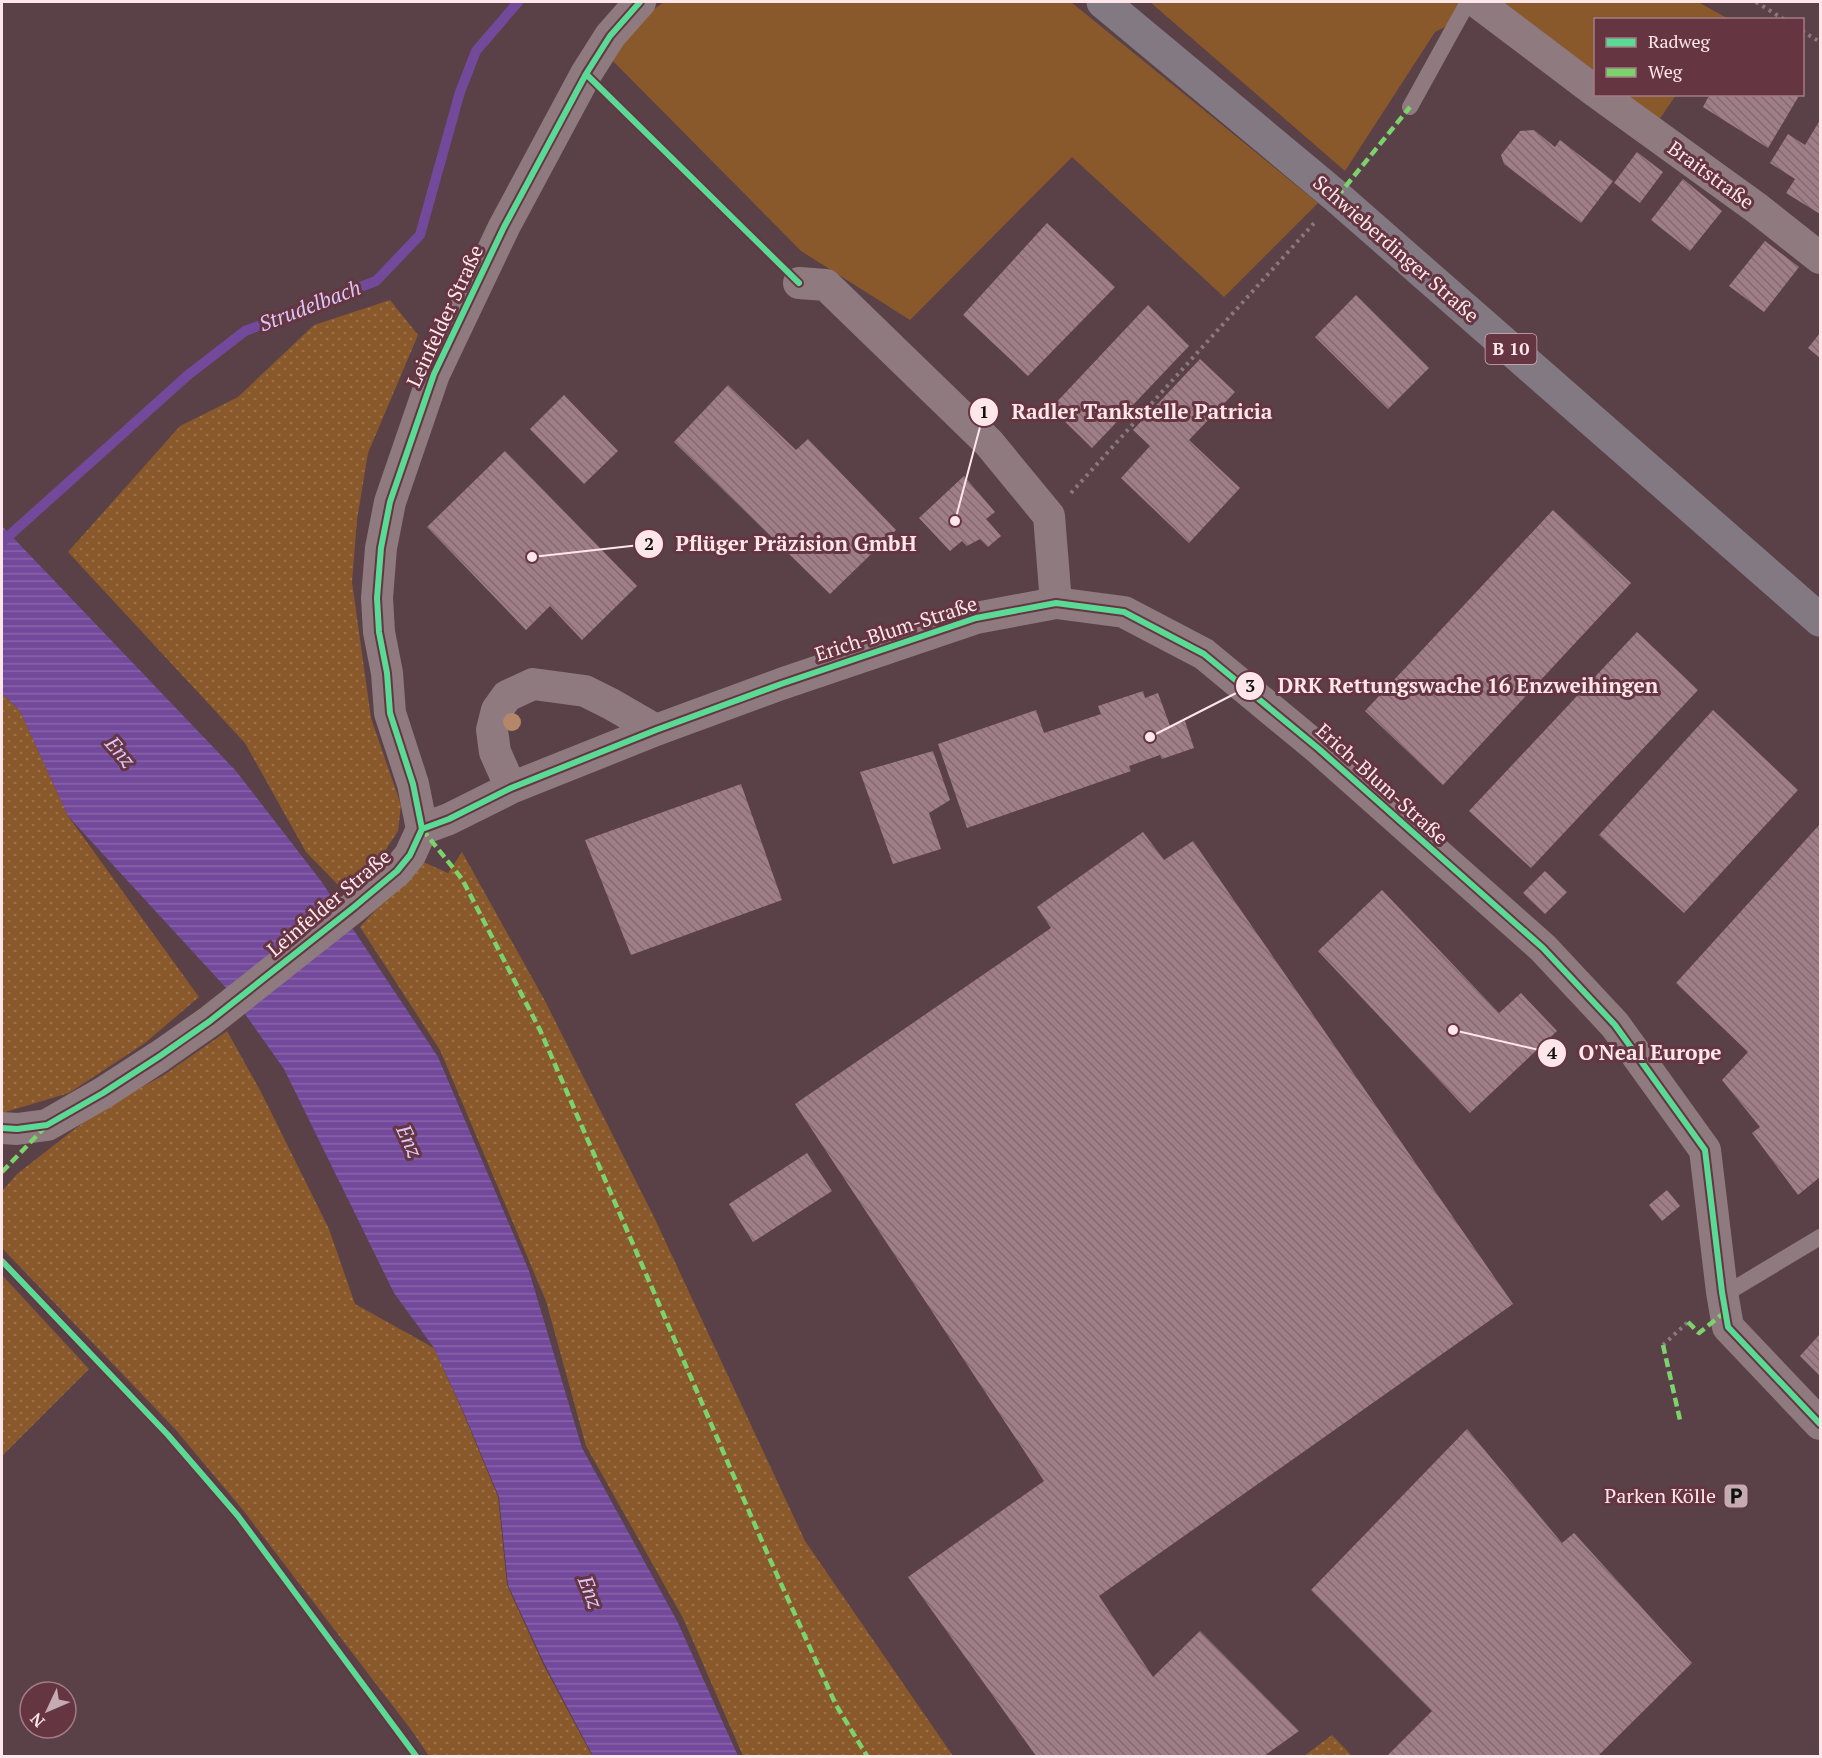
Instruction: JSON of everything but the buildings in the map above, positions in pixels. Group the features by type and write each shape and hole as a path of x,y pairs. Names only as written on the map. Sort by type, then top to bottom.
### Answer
{"main road":[{"name":"Schwieberdinger Straße","path":"1103,2 1337,197 1821,620"}],"street":[{"name":"Leinfelder Straße","path":"2,1128 17,1129 47,1125 103,1093 210,1020 397,871 410,855 422,829 413,784 390,713 387,673 379,632 377,598 381,548 390,502 434,374 504,227 586,74 610,36 640,2"},
{"name":"Braitstraße","path":"1477,2 1594,91"},
{"name":"Braitstraße","path":"1601,96 1758,209 1821,258"},
{"path":"799,283 826,285 989,443 1049,516 1056,603"},
{"name":"Erich-Blum-Straße","path":"422,829 449,819 511,788 656,730 781,684 976,618 1056,603 1124,612 1204,654 1319,749 1542,948 1615,1025 1705,1150 1722,1296 1728,1327 1821,1424"},
{"path":"511,788 495,752 492,730 497,710 507,696 533,684 585,692 656,730"}],"lane":[{"path":"1410,107 1468,2"},
{"path":"1722,1296 1821,1237"}],"path":[{"path":"1756,2 1782,18"},
{"path":"1804,32 1821,42"},
{"path":"586,74 799,283"},
{"path":"1049,516 1337,197"},
{"path":"1663,1346 1688,1322"}],"shaded area":[{"path":"664,2 1071,2 1318,203 1224,297 1072,157 910,320 801,251 605,53 642,18"},
{"path":"1150,2 1698,2 1727,18 1594,18 1594,96 1675,96 1646,139 1475,12 1435,32 1345,171"},
{"path":"390,300 418,335 368,453 357,520 352,582 371,718 401,805 398,831 377,863 342,889 306,852 245,743 68,552 180,426 238,397 314,325"},
{"path":"2,693 20,711 68,816 199,997 145,1043 69,1093 2,1113"},
{"path":"462,852 545,1001 654,1217 805,1541 953,1756 743,1756 683,1618 586,1446 546,1301 440,1050 360,927 421,861 448,873"},
{"path":"227,1031 261,1092 329,1229 355,1304 434,1348 498,1497 507,1585 543,1664 592,1756 429,1756 243,1510 175,1429 2,1248 2,1191 17,1174 108,1105 164,1075"},
{"path":"2,1275 89,1369 2,1456"},
{"path":"1332,1735 1352,1756 1304,1756"}],"water":[{"name":"Enz","path":"2,526 236,771 321,881 438,1057 529,1271 582,1448 677,1621 738,1756 593,1756 544,1663 508,1585 499,1497 463,1411 434,1348 394,1293 284,1069 228,990 68,816 20,711 2,693"}],"waterway":[{"name":"Strudelbach","path":"2,542 188,375 245,331 376,281 420,235 460,92 476,51 518,2"}],"marked path":[{"path":"1337,197 1410,107"},
{"path":"422,829 462,879 540,1030 768,1555 836,1705 867,1756"},
{"path":"2,1172 47,1125"},
{"path":"1688,1322 1699,1333 1725,1312"},
{"path":"1663,1345 1680,1420"}],"cycle path":[{"path":"2,1128 17,1129 47,1125 103,1093 160,1056 210,1021 354,907 397,871 410,855 422,829 413,784 390,713 387,673 379,632 377,598 381,548 390,502 434,374 504,227 586,74 610,36 640,2"},
{"path":"586,74 799,283"},
{"path":"422,829 449,819 511,788 656,730 781,684 976,618 1056,603 1124,612 1204,654 1319,749 1543,948 1615,1025 1705,1150 1728,1327 1820,1424"},
{"path":"2,1261 168,1435 238,1516 416,1756"}],"place":[{"name":"Radler Tankstelle Patricia","path":"955,521"},
{"name":"Pflüger Präzision GmbH","path":"532,557"},
{"name":"DRK Rettungswache 16 Enzweihingen","path":"1150,737"},
{"name":"O'Neal Europe","path":"1453,1030"},
{"name":"Parken Kölle","path":"1736,1496"}]}
